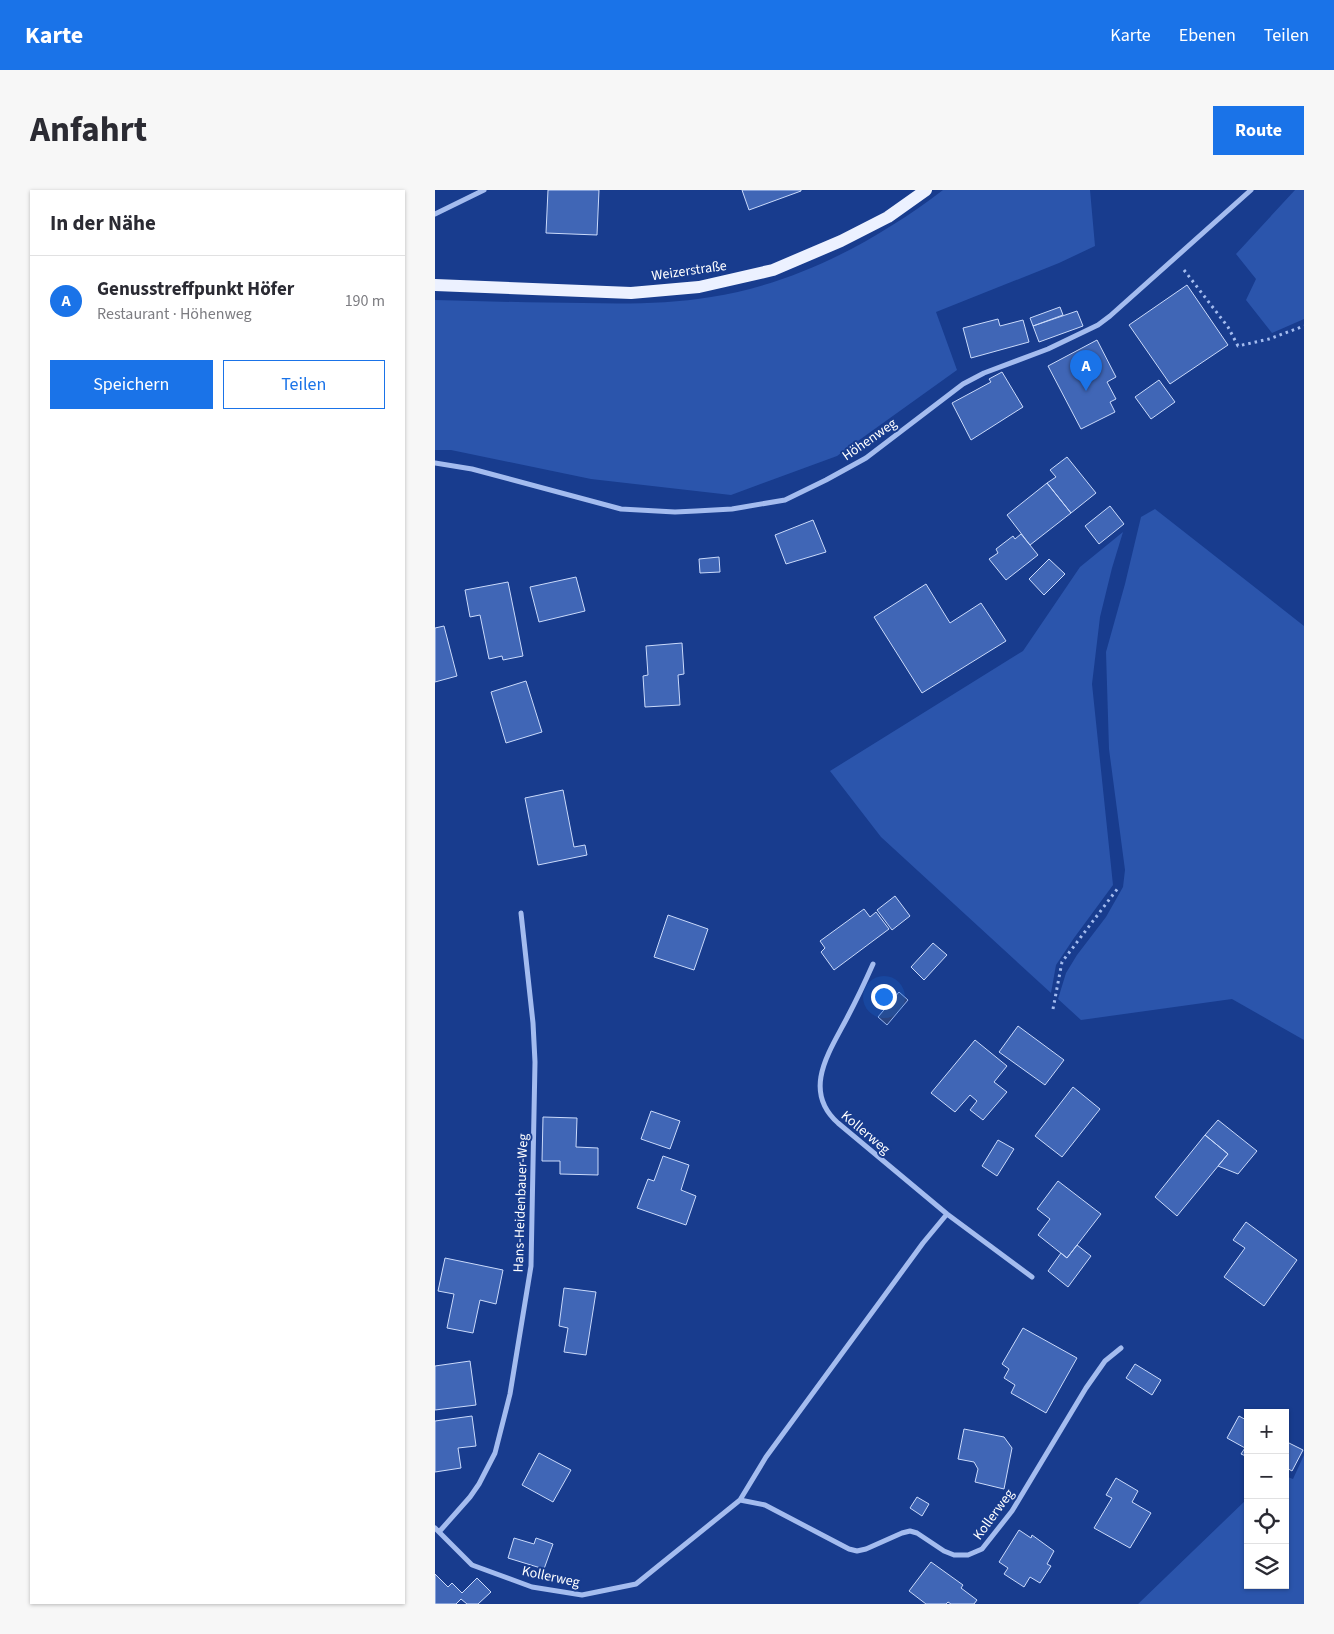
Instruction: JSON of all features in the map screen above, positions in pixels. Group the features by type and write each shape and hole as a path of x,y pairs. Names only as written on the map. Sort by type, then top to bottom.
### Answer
{"main road":[{"name":"Weizerstraße","path":"435,285 631,293 699,287 773,270 790,263 841,241 888,216 926,190"}],"street":[{"path":"435,214 484,190"},
{"name":"Höhenweg","path":"435,463 472,469 621,509 675,512 697,511 732,509 785,500 866,458 963,384 983,373 1048,349 1098,325 1251,190"},
{"name":"Hans-Heidenbauer-Weg","path":"437,1530 470,1497 495,1453 505,1420 531,1266 535,1062 521,913"},
{"name":"Kollerweg","path":"873,964 824,1062 820,1085 824,1106 829,1116 947,1214 1032,1277"},
{"name":"Kollerweg","path":"437,1530 472,1565 532,1587 582,1595 636,1584 740,1500 771,1449 923,1243 947,1214"},
{"name":"Kollerweg","path":"740,1500 765,1505 849,1549 857,1551 910,1531 917,1533 944,1551 954,1555 968,1556 975,1554 982,1549 1012,1512 1086,1388 1105,1361 1121,1348"}],"path":[{"path":"1174,257 1228,327 1238,346 1269,339 1304,326"},
{"path":"1053,1008 1062,962 1118,888"}],"shaded area":[{"path":"943,190 1090,190 1095,246 1059,263 936,312 957,370 837,456 731,495 591,479 451,450 435,450 435,300 647,303 711,297 743,291 774,282 834,258 863,243"},
{"path":"1295,190 1304,190 1304,319 1272,333 1246,300 1256,279 1236,254"},
{"path":"1155,509 1304,626 1304,1040 1232,999 1081,1020 1058,999 1066,973 1077,955 1106,917 1123,887 1125,870 1109,749 1106,652 1141,517"},
{"path":"1123,532 1100,617 1092,684 1113,885 1056,965 1051,993 881,837 830,771 1023,651 1080,567"},
{"path":"899,992 908,1000 887,1025 878,1017"},
{"path":"1304,1455 1304,1604 1138,1604 1244,1502 1244,1589 1289,1589 1289,1478 1293,1479"}],"building":[{"path":"548,190 599,190 597,235 546,233"},
{"path":"742,190 801,190 801,191 749,210"},
{"path":"1187,285 1228,345 1170,384 1129,325"},
{"path":"1060,307 1063,315 1033,326 1030,318"},
{"path":"1077,311 1083,326 1039,342 1033,326"},
{"path":"998,319 1000,326 1023,320 1029,342 971,358 963,328"},
{"path":"1097,340 1116,377 1107,382 1116,399 1110,402 1115,412 1081,429 1048,366"},
{"path":"1002,372 1023,407 971,440 952,403 991,382 989,379"},
{"path":"1159,380 1175,402 1151,419 1135,397"},
{"path":"1067,457 1096,493 1071,513 1047,483 1056,477 1050,470"},
{"path":"1047,483 1071,513 1030,545 1007,515"},
{"path":"1110,506 1124,524 1099,544 1085,526"},
{"path":"813,520 826,552 786,564 775,535"},
{"path":"1021,534 1038,555 1006,580 989,559 998,553 996,549 1013,536 1015,539"},
{"path":"719,557 720,572 700,573 699,559"},
{"path":"1049,559 1065,574 1044,595 1029,579"},
{"path":"576,577 585,611 539,622 530,587"},
{"path":"508,582 523,656 503,660 502,656 489,659 480,615 470,617 465,590"},
{"path":"926,584 950,623 981,603 1006,641 922,693 874,617"},
{"path":"444,626 457,676 435,682 435,628"},
{"path":"682,643 684,674 678,675 680,705 645,707 643,676 648,675 646,646"},
{"path":"526,681 542,732 506,743 491,692"},
{"path":"563,790 574,847 585,845 587,855 538,865 525,798"},
{"path":"895,896 910,916 892,930 877,910"},
{"path":"864,909 870,917 876,912 889,929 834,970 821,952 825,948 820,941"},
{"path":"668,915 708,929 694,970 654,957"},
{"path":"933,943 947,955 924,980 911,967"},
{"path":"1018,1026 1064,1060 1045,1085 999,1052"},
{"path":"975,1040 1007,1066 994,1082 1007,1092 983,1120 970,1110 977,1101 970,1095 955,1112 931,1093"},
{"path":"1073,1087 1100,1109 1062,1157 1035,1136"},
{"path":"651,1111 680,1121 670,1149 641,1139"},
{"path":"543,1117 577,1118 576,1147 598,1148 598,1175 560,1174 560,1161 542,1161"},
{"path":"1218,1120 1257,1151 1238,1174 1218,1166 1228,1154 1205,1135"},
{"path":"1205,1135 1228,1154 1177,1216 1155,1197"},
{"path":"998,1140 1014,1149 997,1176 982,1166"},
{"path":"663,1156 689,1165 681,1190 696,1196 686,1225 637,1208 648,1179 654,1181"},
{"path":"1058,1181 1101,1214 1067,1258 1038,1235 1050,1219 1037,1209"},
{"path":"1246,1222 1297,1260 1264,1306 1224,1277 1245,1248 1233,1240"},
{"path":"1077,1245 1091,1256 1068,1287 1048,1271 1061,1253 1067,1258"},
{"path":"445,1258 503,1270 496,1304 480,1300 473,1333 447,1328 454,1294 438,1291"},
{"path":"564,1288 596,1292 586,1355 564,1352 568,1328 559,1326"},
{"path":"1023,1328 1077,1358 1046,1413 1011,1393 1015,1385 1004,1378 1009,1369 1002,1364"},
{"path":"470,1361 476,1405 435,1410 435,1366"},
{"path":"1135,1364 1161,1380 1152,1395 1126,1378"},
{"path":"472,1416 476,1446 458,1448 461,1468 435,1472 435,1421"},
{"path":"1239,1416 1244,1419 1244,1447 1227,1438"},
{"path":"964,1429 1004,1437 1012,1448 1004,1489 975,1482 978,1469 974,1462 958,1459"},
{"path":"1289,1443 1303,1450 1292,1471 1289,1469"},
{"path":"539,1453 571,1470 553,1502 522,1485"},
{"path":"1116,1478 1138,1491 1132,1502 1151,1513 1130,1548 1094,1528 1112,1498 1106,1495"},
{"path":"917,1497 929,1504 922,1516 910,1508"},
{"path":"1019,1530 1031,1538 1032,1535 1054,1551 1047,1564 1051,1566 1040,1583 1030,1577 1024,1587 1004,1574 1008,1568 999,1562"},
{"path":"514,1538 534,1544 536,1538 553,1544 544,1569 508,1558"},
{"path":"931,1562 963,1585 961,1588 977,1600 974,1604 951,1604 948,1602 946,1604 926,1604 909,1591"},
{"path":"435,1574 448,1587 452,1583 462,1593 477,1578 491,1592 478,1604 467,1604 461,1599 456,1604 435,1604"}],"place":[{"name":"Genusstreffpunkt Höfer","path":"1086,391"}]}
